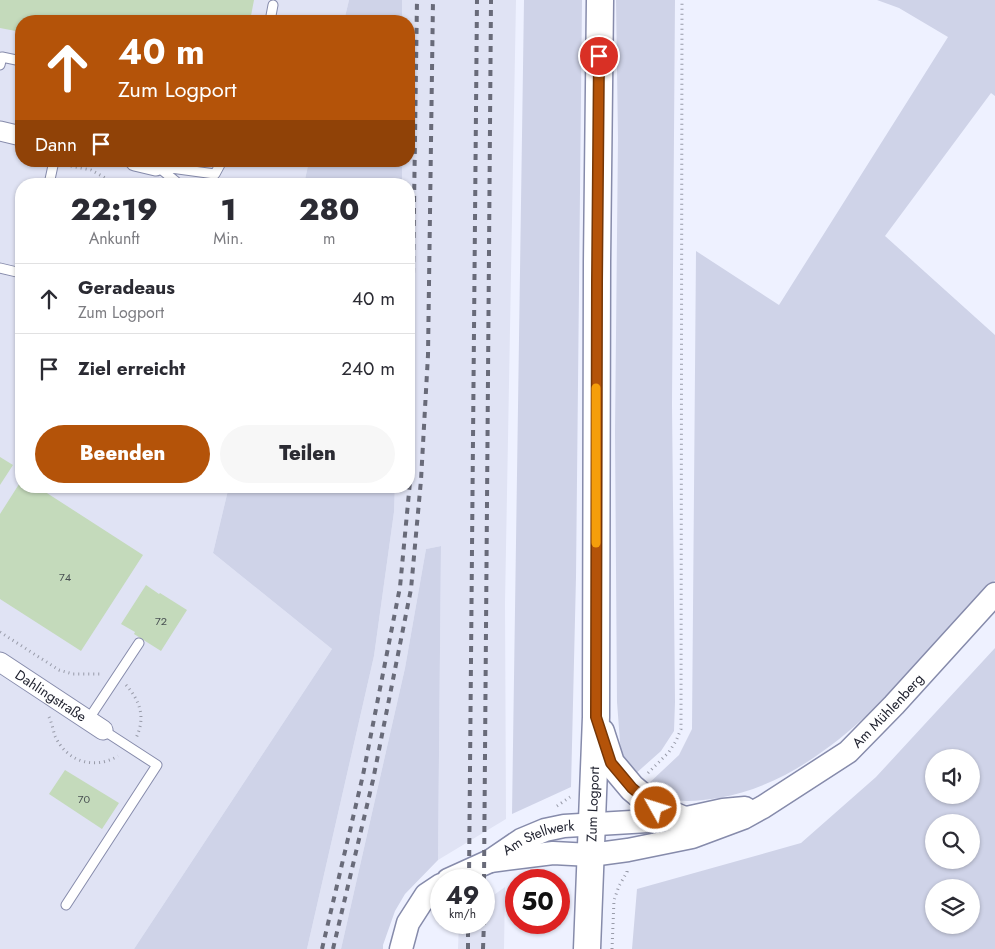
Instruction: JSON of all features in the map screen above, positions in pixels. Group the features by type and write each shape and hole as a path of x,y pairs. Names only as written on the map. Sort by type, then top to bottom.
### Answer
{"main road":[{"name":"Zum Logport","path":"588,949 596,717 600,0"},
{"path":"596,717 611,763 632,788 656,808 682,819"}],"street":[{"path":"0,131 15,135"},
{"name":"Am Mühlenberg","path":"592,855 692,837 743,818 848,752 894,705 995,594"},
{"name":"Dahlingstraße","path":"0,662 96,725"},
{"name":"Am Mühlenberg","path":"592,825 682,819 723,810 763,807"},
{"name":"Am Stellwerk","path":"472,869 490,861 520,840 545,830 564,826 592,825"},
{"name":"Am Stellwerk","path":"490,861 553,853 592,855"},
{"path":"401,949 408,923 426,895 430,892"}],"lane":[{"path":"271,15 273,5"},
{"path":"0,65 2,57 15,60"},
{"path":"157,167 171,178"},
{"path":"164,167 216,174 219,167"},
{"path":"0,268 15,272"},
{"path":"66,905 157,765 96,725 139,642"}],"path":[{"path":"632,788 669,752 681,729 682,0"},
{"path":"77,167 91,170 106,178"},
{"path":"612,949 614,900 618,886 627,872"}],"shaded area":[{"path":"0,0 349,0 345,15 15,15 15,167 308,167 305,178 15,178 15,493 227,493 213,553 332,649 134,949 0,949"},
{"path":"349,0 402,0 402,15 345,15"},
{"path":"402,0 516,0 505,603 506,819 438,860 441,546 426,549 405,668 341,949 307,949 374,656 394,512 395,493 415,493 415,178 402,178 402,167 415,167 415,15 402,15"},
{"path":"524,0 582,0 576,577 571,787 512,814"},
{"path":"616,0 675,0 672,405 674,731 661,751 634,775 621,755 617,702 615,433 618,138"},
{"path":"877,0 995,0 995,96 991,93 885,236 995,335 995,580 886,697 836,742 809,761 780,777 750,790 707,800 688,801 670,799 646,786 679,755 692,729 696,251 779,305 948,37 899,8"},
{"path":"308,167 402,167 402,178 305,178"},
{"path":"227,493 395,493 394,512 374,656 307,949 134,949 332,649 213,553"},
{"path":"441,546 438,860 405,894 395,911 383,949 341,949 405,668 426,549"},
{"path":"995,648 995,949 632,949 637,889 801,843 876,777"},
{"path":"505,887 504,949 458,949 459,934 495,934 495,894"}],"building":[{"path":"0,0 254,0 251,15 15,15 15,31 0,28"},
{"path":"0,457 13,465 0,485"},
{"path":"15,490 15,493 47,493 143,555 81,651 0,599 0,514"},
{"path":"146,585 187,610 161,651 121,624"},
{"path":"65,770 119,803 102,829 49,794"}],"railway":[{"path":"415,138 417,0"},
{"path":"333,949 373,780 411,589 421,480 428,355 433,0"},
{"path":"469,869 477,0"},
{"path":"484,869 491,0"},
{"path":"414,178 415,167"},
{"path":"322,949 363,775 400,587 409,493"},
{"path":"468,934 468,949"},
{"path":"483,949 484,934"}],"slow traffic":[{"path":"596,388 596,543"}],"route":[{"path":"599,56 596,717 611,763 632,788 656,808"}]}
